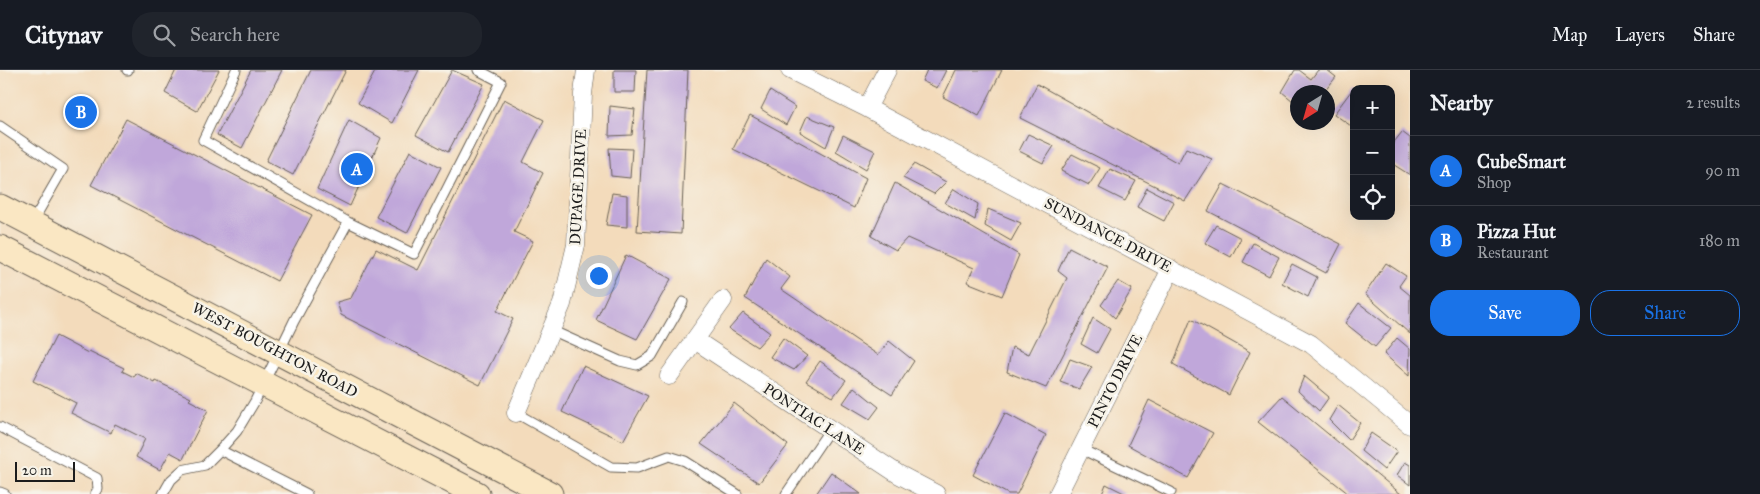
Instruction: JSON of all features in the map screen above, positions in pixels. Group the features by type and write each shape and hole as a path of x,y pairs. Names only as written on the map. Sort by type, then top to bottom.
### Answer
{"main road":[{"name":"WEST BOUGHTON ROAD","path":"0,207 550,494"},
{"path":"0,248 477,494"}],"street":[{"name":"DUPAGE DRIVE","path":"516,414 562,304 576,245 583,94 586,70"},
{"name":"SUNDANCE DRIVE","path":"790,70 867,108 1311,344 1410,424"},
{"path":"867,108 887,70"},
{"name":"PINTO DRIVE","path":"1058,494 1171,269"},
{"path":"669,376 722,300"},
{"name":"PONTIAC LANE","path":"695,340 898,474 936,494"}],"lane":[{"path":"236,70 203,140 348,222 414,254 501,82 478,70"},
{"path":"0,126 63,169 32,224"},
{"path":"163,494 171,480 182,470 205,466 237,431 264,384 294,321 348,222"},
{"path":"551,330 620,361 637,365 652,356 683,302"},
{"path":"516,414 612,467 637,468 669,456 685,461 737,494"},
{"path":"0,428 97,478 98,489 95,494"},
{"path":"786,494 830,429"},
{"path":"1081,449 1171,492"},
{"path":"220,450 307,494"},
{"path":"0,492 5,494"}],"building":[{"path":"176,70 219,70 197,111 165,93"},
{"path":"251,70 282,70 242,148 217,135"},
{"path":"311,70 346,70 293,175 266,161"},
{"path":"376,70 419,70 392,123 358,103"},
{"path":"452,70 484,84 448,152 416,135"},
{"path":"614,70 636,70 635,92 614,92"},
{"path":"647,70 688,70 681,234 637,231"},
{"path":"927,70 946,70 937,88 922,81"},
{"path":"956,70 1002,70 979,116 943,97"},
{"path":"1295,70 1299,70 1311,79 1318,70 1327,70 1336,77 1330,85 1290,85 1290,98 1282,92"},
{"path":"1037,84 1178,163 1186,148 1212,159 1185,201 1020,118"},
{"path":"770,91 795,107 786,125 761,109"},
{"path":"1350,92 1350,125 1335,115"},
{"path":"504,99 544,120 523,162 543,173 514,232 533,241 497,311 513,319 480,385 341,315 337,302 351,298 376,249 418,270"},
{"path":"610,106 635,109 632,135 609,136"},
{"path":"750,115 866,178 854,208 733,149"},
{"path":"807,116 834,127 826,147 800,132"},
{"path":"126,119 312,215 277,281 91,185"},
{"path":"349,120 381,138 350,206 317,189"},
{"path":"1402,132 1410,138 1410,175 1395,166 1395,141"},
{"path":"1028,134 1054,146 1043,163 1019,151"},
{"path":"843,135 875,151 866,169 836,151"},
{"path":"609,148 632,149 630,178 611,176"},
{"path":"410,151 441,167 407,233 376,217"},
{"path":"1072,154 1100,168 1089,185 1061,171"},
{"path":"914,164 946,182 934,194 903,178"},
{"path":"1110,169 1136,181 1125,201 1099,188"},
{"path":"895,183 1019,255 1002,296 967,282 974,268 907,238 896,250 871,236"},
{"path":"1223,184 1341,244 1326,273 1208,211"},
{"path":"1147,188 1174,202 1164,221 1137,207"},
{"path":"954,189 978,204 975,220 945,203"},
{"path":"612,193 627,195 627,227 606,225"},
{"path":"988,209 1021,223 1011,241 985,226"},
{"path":"1216,225 1241,238 1231,257 1205,243"},
{"path":"1253,243 1279,257 1269,276 1243,262"},
{"path":"1069,247 1108,267 1046,388 1007,372 1012,347 1029,354 1067,278 1058,271"},
{"path":"626,255 671,279 637,339 596,320"},
{"path":"766,258 790,277 781,289 878,355 889,341 914,361 892,395 745,298"},
{"path":"1386,263 1406,276 1399,286 1410,295 1410,334 1365,294"},
{"path":"1292,264 1317,277 1308,297 1282,283"},
{"path":"1118,281 1132,289 1115,318 1101,305"},
{"path":"1359,303 1391,328 1375,347 1345,323"},
{"path":"743,313 770,333 757,347 729,329"},
{"path":"1093,318 1110,329 1097,353 1081,344"},
{"path":"1191,319 1250,352 1229,395 1173,364"},
{"path":"56,336 88,353 89,351 124,368 122,371 134,377 136,373 191,398 189,400 208,410 183,459 170,452 160,470 136,457 145,439 115,424 111,433 71,413 76,403 33,381"},
{"path":"783,338 807,356 794,370 770,357"},
{"path":"1397,338 1410,349 1409,376 1384,354"},
{"path":"1070,359 1092,367 1079,389 1060,382"},
{"path":"820,361 846,380 833,397 806,381"},
{"path":"583,366 648,396 623,441 562,412"},
{"path":"1304,376 1329,397 1319,411 1298,391"},
{"path":"854,387 879,407 870,419 843,403"},
{"path":"1282,396 1401,494 1349,494 1258,422"},
{"path":"1149,400 1213,433 1188,478 1128,445"},
{"path":"734,403 788,445 759,483 701,444"},
{"path":"1338,405 1360,423 1349,440 1329,420"},
{"path":"1005,413 1046,435 1017,494 1008,494 973,475"},
{"path":"1371,433 1397,451 1384,470 1361,451"},
{"path":"1405,462 1410,465 1410,485 1397,475"},
{"path":"831,472 861,494 816,494"},
{"path":"1106,484 1126,494 1102,494"}],"place":[{"name":"Pizza Hut","path":"81,112"},
{"name":"CubeSmart","path":"357,169"}]}
